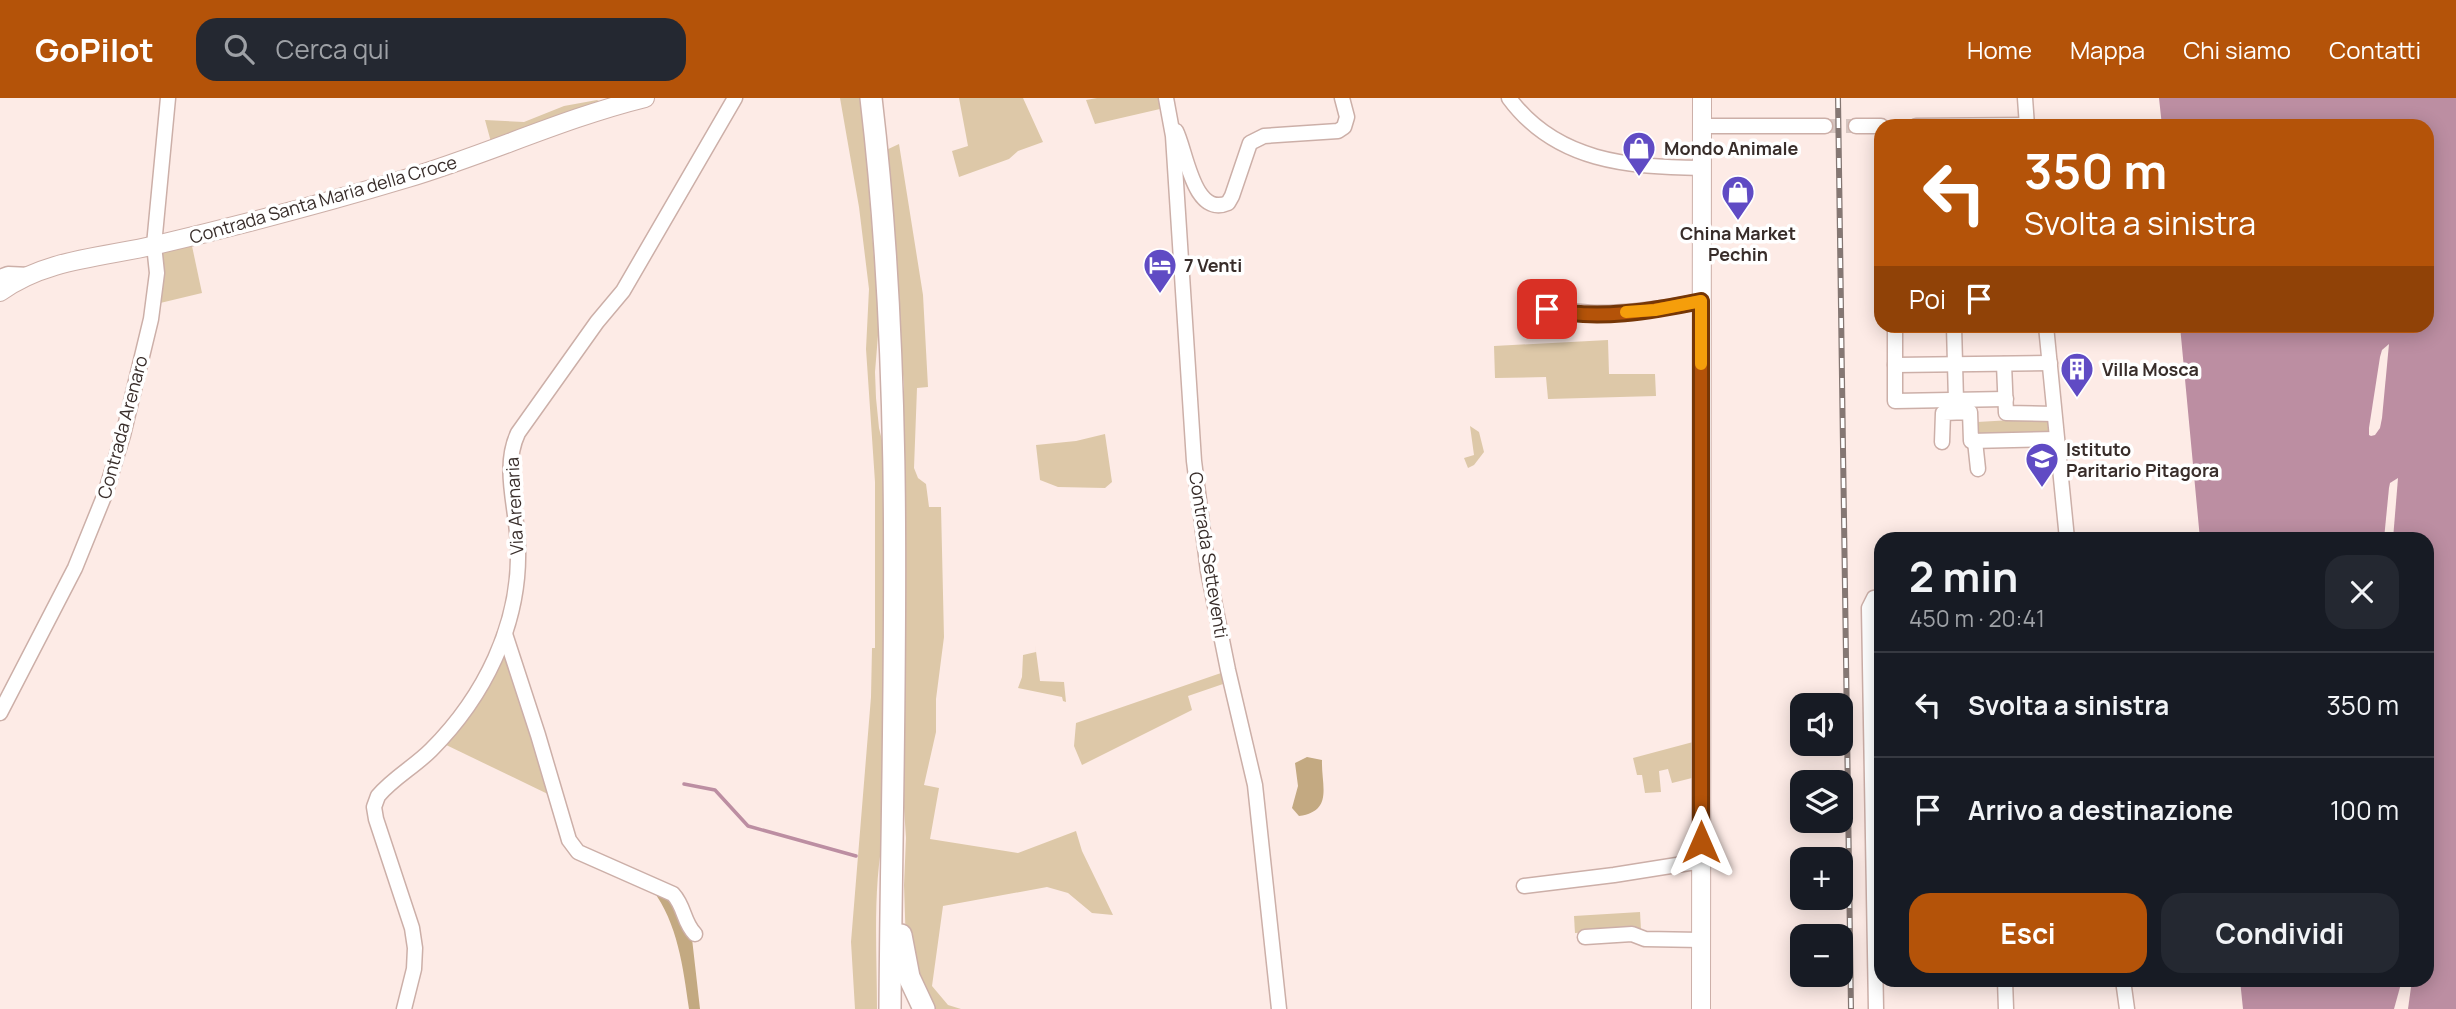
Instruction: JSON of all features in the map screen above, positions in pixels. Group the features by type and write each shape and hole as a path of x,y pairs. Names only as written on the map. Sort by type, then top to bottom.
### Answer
{"highway":[{"path":"871,98 892,369 894,511 890,1002"},
{"path":"892,863 906,963 914,991 924,1009"}],"main road":[{"name":"Contrada Santa Maria della Croce","path":"1,282 60,264 154,246 267,218 411,177 645,98"},
{"path":"1701,1009 1702,98"}],"street":[{"name":"Contrada Arenaro","path":"0,713 75,568 105,494 123,435 151,319 157,273 154,246 168,98"},
{"name":"Via Arenaria","path":"404,1009 414,969 415,948 412,928 374,807 378,796 387,786 429,752 465,711 499,653 514,593 518,550 509,465 511,448 518,433 622,291 735,98"},
{"name":"Contrada Setteventi","path":"1166,98 1170,118 1194,461 1208,571 1255,785 1279,1009"},
{"path":"1170,118 1182,142 1194,184 1202,196 1213,205 1222,206 1228,204 1250,143 1264,136 1338,131 1344,127 1347,117 1342,98"},
{"path":"1509,98 1529,120 1570,149 1598,159 1623,163 1701,168"},
{"path":"2025,98 2026,119"},
{"path":"1702,126 1825,126"},
{"path":"1856,126 1874,127"},
{"path":"1542,311 1547,309 1571,313 1600,313 1655,310 1701,301"},
{"path":"1895,333 1895,401 2006,399"},
{"path":"1954,333 1956,401"},
{"path":"2047,333 2066,532"},
{"path":"1895,365 2050,363"},
{"path":"2004,364 2008,414 2054,414"},
{"path":"1942,442 1942,412 1970,412 1970,441 2056,439"},
{"path":"1975,441 1978,469"},
{"path":"1874,598 1869,608 1874,697"},
{"path":"505,635 569,841 578,852 673,894 681,903 688,927 695,934"},
{"path":"1524,886 1702,861"},
{"path":"1585,937 1632,934 1645,939 1701,940"},
{"path":"1876,1009 1877,987"},
{"path":"2005,987 2006,1009"},
{"path":"2124,987 2127,1009"}],"shaded area":[{"path":"840,98 862,98 879,323 876,398 886,457 885,827 878,872 877,1009 855,1009 851,942 871,697 872,648 875,648 875,482 866,349 869,289 859,207"},
{"path":"959,98 1023,98 1043,142 1018,151 1009,159 959,177 952,151 968,146"},
{"path":"1158,98 1160,109 1095,124 1086,100"},
{"path":"2159,98 2456,98 2456,1009 2243,1009 2241,987 2434,987 2434,532 2199,532 2181,333 2434,333 2434,119 2161,119"},
{"path":"597,100 601,102 491,142 485,120 524,122 564,106"},
{"path":"899,144 923,295 928,387 917,388 914,468 918,478 926,484 929,507 941,507 944,637 936,699 936,732 924,785 939,788 930,839 1018,853 1076,831 1082,851 1113,915 1092,913 1068,893 1047,887 943,906 932,986 948,1005 961,1009 930,1009 906,947 906,838 902,778 904,386 884,151"},
{"path":"192,246 202,293 156,304 160,253"},
{"path":"1608,340 1609,374 1655,374 1656,396 1548,399 1546,377 1495,378 1494,346"},
{"path":"2048,418 2049,434 1978,437 1977,422"},
{"path":"1470,426 1479,432 1484,452 1474,465 1468,468 1464,458 1474,455"},
{"path":"1105,434 1112,482 1105,488 1058,487 1040,480 1036,445 1076,441"},
{"path":"504,643 554,797 440,742"},
{"path":"1035,644 1040,681 1064,682 1066,702 1062,697 1018,688 1022,677 1023,655 1036,652"},
{"path":"1221,673 1223,684 1188,696 1192,710 1082,765 1074,746 1076,723"},
{"path":"1693,742 1692,778 1672,783 1668,769 1659,771 1661,792 1645,793 1642,775 1637,775 1633,758"},
{"path":"1307,757 1322,760 1323,796 1317,809 1299,816 1292,808 1298,786 1295,763"},
{"path":"652,889 675,899 690,921 700,1009 689,1009 674,931"},
{"path":"1640,912 1641,930 1575,933 1574,916"}],"pier":[{"path":"2389,344 2382,418 2380,428 2371,436 2369,428 2380,357 2382,350"},
{"path":"2398,478 2394,532 2385,532 2390,483"},
{"path":"2400,987 2411,987 2408,1009 2394,1009"}],"waterway":[{"path":"684,784 715,790 748,826 856,856"}],"tunnel":[{"path":"1825,126 1856,126"}],"railway":[{"path":"1838,98 1851,1009"}],"slow traffic":[{"path":"1626,312 1655,310 1701,301 1701,364"}],"place":[{"name":"Mondo Animale","path":"1639,178"},
{"name":"China Market Pechin","path":"1738,222"},
{"name":"7 Venti","path":"1160,295"},
{"name":"Villa Mosca","path":"2077,399"},
{"name":"Istituto Paritario Pitagora","path":"2042,489"}],"route":[{"path":"1547,309 1557,312 1600,313 1655,310 1701,301 1701,842"}]}
